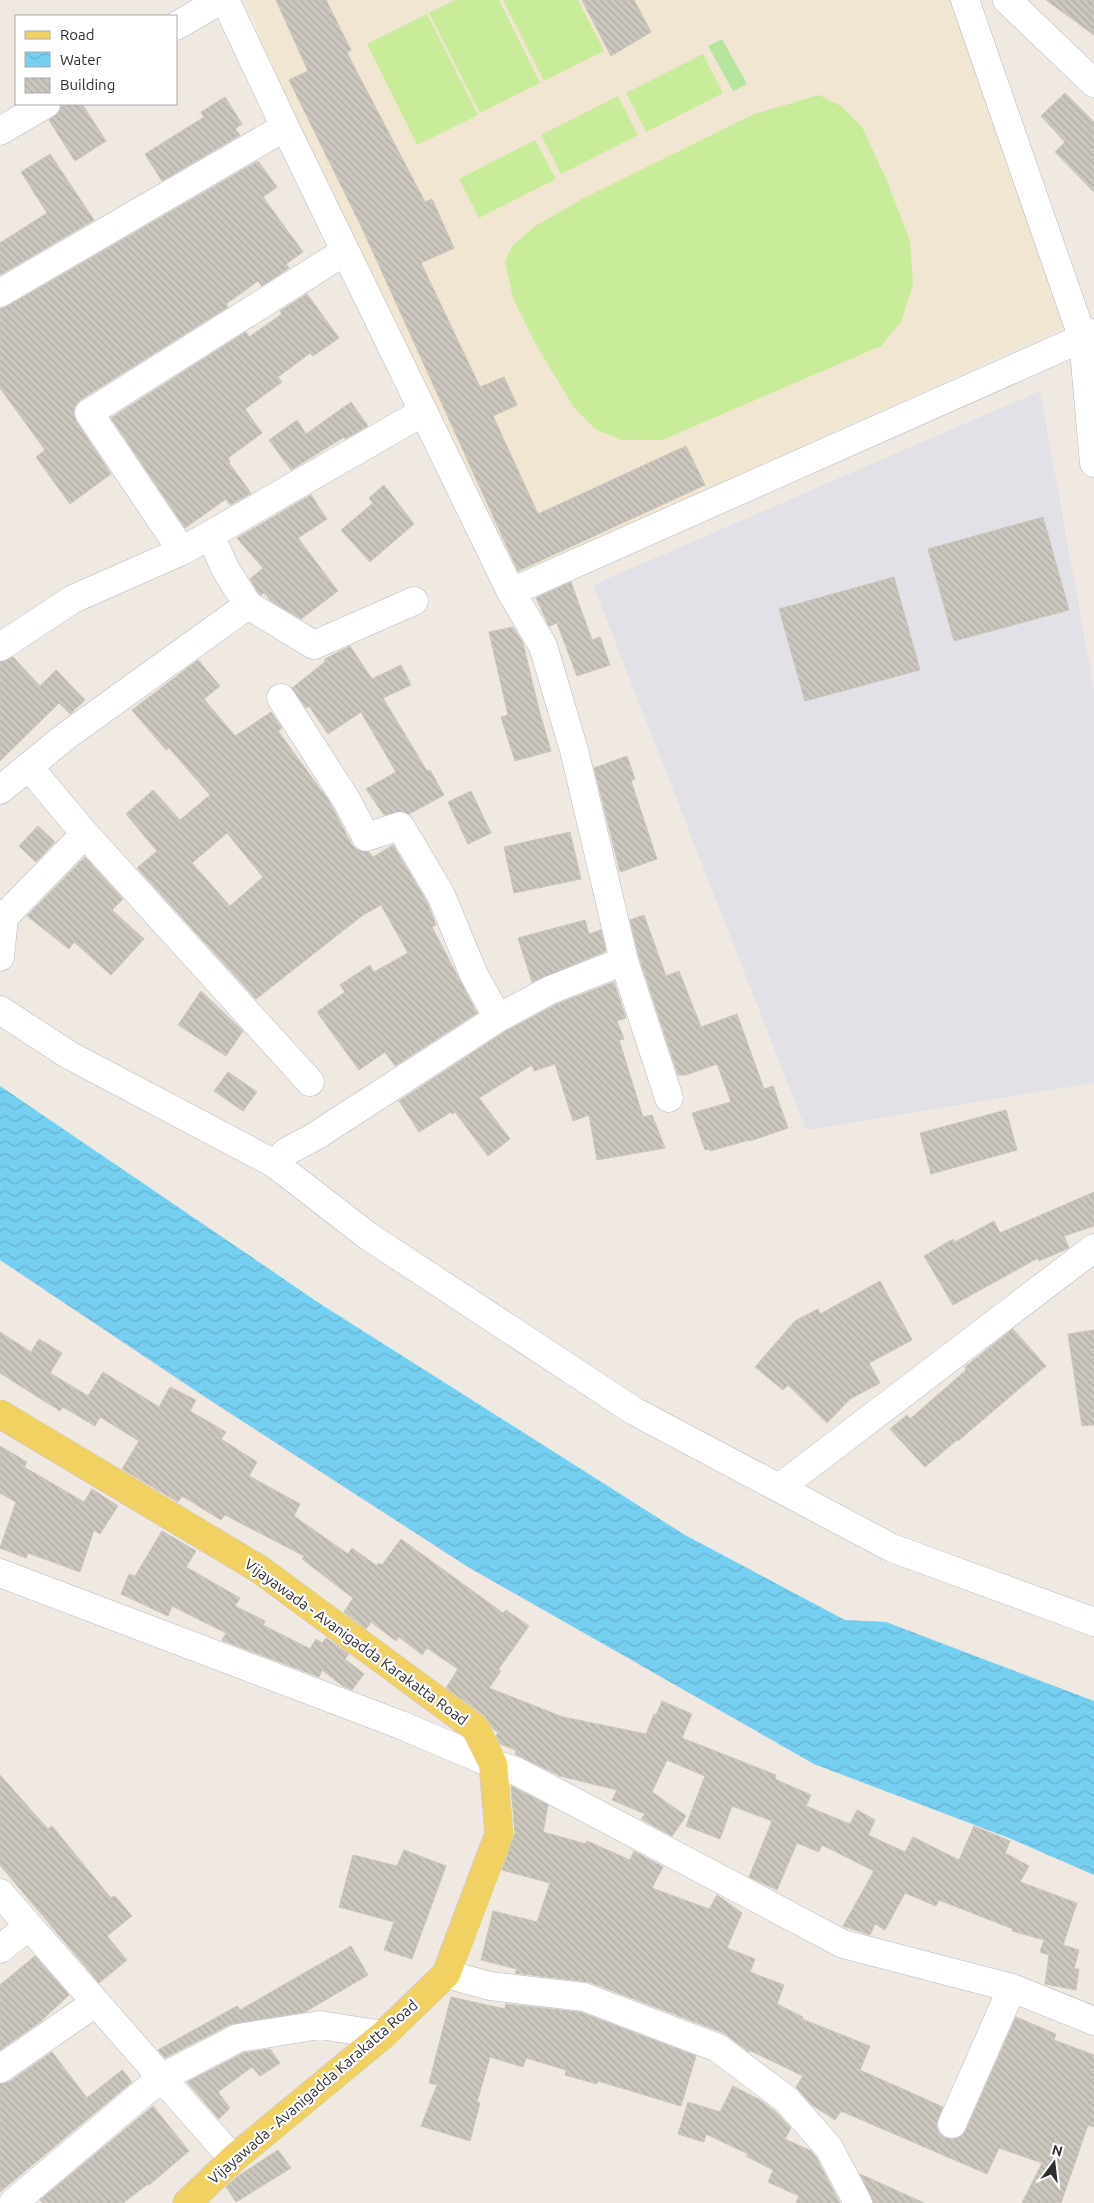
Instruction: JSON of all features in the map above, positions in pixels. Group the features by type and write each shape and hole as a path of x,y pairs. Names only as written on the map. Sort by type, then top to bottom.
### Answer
{"main road":[{"name":"Vijayawada - Avanigadda Karakatta Road","path":"0,1414 259,1569 475,1728 493,1764 499,1834 446,1974 384,2035 233,2160 187,2203"}],"street":[{"path":"178,25 221,0"},
{"path":"225,0 422,412 511,592 543,646 574,750 624,961 669,1098"},
{"path":"1006,0 1094,83"},
{"path":"972,4 1089,336 1094,462"},
{"path":"0,131 44,105"},
{"path":"0,292 285,127"},
{"path":"182,551 90,412 344,252"},
{"path":"511,592 1089,336"},
{"path":"0,647 73,599 182,551 422,412"},
{"path":"210,535 226,570 248,605 314,645 414,601"},
{"path":"0,790 66,736 248,605"},
{"path":"281,698 348,801 366,837 400,826 441,895 474,975 498,1018"},
{"path":"29,767 85,834 310,1082"},
{"path":"0,957 2,915 85,834"},
{"path":"275,1164 286,1152 314,1137 498,1018 550,990 624,961"},
{"path":"0,1010 68,1055 275,1164 368,1236 634,1411 892,1548 1094,1622"},
{"path":"779,1488 1094,1248"},
{"path":"0,1573 401,1724 493,1764 516,1771 843,1944 1012,1988 1094,2021"},
{"path":"0,1893 233,2160"},
{"path":"0,1949 29,1926"},
{"path":"446,1974 490,1986 584,1997 718,2048 787,2100 829,2148 858,2203"},
{"path":"952,2124 1012,1988"},
{"path":"0,2069 95,2003"},
{"path":"14,2203 161,2078 238,2038 320,2025 384,2035"}],"shaded area":[{"path":"246,0 956,0 1066,326 516,577 278,81"},
{"path":"1040,391 1094,690 1094,1083 806,1130 593,585"}],"green space":[{"path":"455,0 499,0 540,83 480,113 429,13"},
{"path":"503,0 578,0 604,51 544,81"},
{"path":"427,14 478,115 417,145 367,44"},
{"path":"722,39 747,84 733,91 708,46"},
{"path":"703,54 723,93 646,132 626,93"},
{"path":"819,95 841,106 862,127 887,181 910,241 913,284 901,322 881,346 662,440 622,440 595,429 574,408 534,341 513,298 505,262 512,246 535,226 584,198 754,114"},
{"path":"618,96 638,135 561,174 541,135"},
{"path":"535,140 556,179 479,218 459,179"}],"water":[{"path":"0,1086 322,1305 685,1535 845,1620 886,1622 1094,1701 1094,1875 1009,1838 814,1764 468,1567 208,1399 0,1260"}],"building":[{"path":"276,0 326,0 351,50 347,53 425,202 432,199 454,248 421,263 480,387 504,377 517,405 493,416 538,514 686,446 705,485 518,571 362,228 289,80 308,71"},
{"path":"582,0 634,0 651,32 611,56"},
{"path":"1046,0 1094,0 1094,35"},
{"path":"1065,93 1094,122 1094,192 1055,152 1065,142 1041,116"},
{"path":"225,97 242,124 235,129 240,135 162,181 145,154 204,117 201,112"},
{"path":"62,105 83,105 106,141 75,161 49,120 59,112"},
{"path":"50,154 94,220 0,275 0,243 47,213 21,172"},
{"path":"258,161 277,187 263,197 303,252 286,264 289,268 262,286 258,281 226,304 228,307 80,400 75,406 73,413 76,421 111,474 70,504 36,457 45,450 0,388 0,309"},
{"path":"307,294 339,338 313,356 310,353 278,377 282,382 245,409 262,433 228,458 229,463 251,493 230,505 226,499 185,528 111,418 246,332 249,337 282,314 280,311"},
{"path":"351,402 368,426 345,439 344,437 291,470 269,440 297,420 306,434"},
{"path":"384,485 414,524 370,562 341,530 373,503 369,498"},
{"path":"311,495 327,519 298,538 338,591 301,619 271,601 264,593 259,594 250,579 263,568 237,538"},
{"path":"1043,517 1069,610 954,641 928,549"},
{"path":"894,577 920,670 805,701 779,609"},
{"path":"571,582 592,640 600,637 610,665 577,676 557,623 549,626 536,598"},
{"path":"513,627 523,643 551,751 515,761 501,717 508,715 489,632"},
{"path":"350,646 372,679 401,665 411,685 383,698 427,771 430,770 444,795 409,814 402,811 384,815 366,789 396,772 361,712 328,734 309,706 306,708 292,688 325,662 325,659"},
{"path":"13,657 40,686 56,670 85,700 70,714 59,703 0,761 0,662"},
{"path":"198,660 220,686 204,699 235,736 271,712 282,728 278,731 329,801 352,845 357,850 369,852 373,857 393,845 427,902 436,925 432,927 477,1013 395,1066 385,1052 359,1070 317,1012 345,992 340,985 370,965 374,972 408,953 381,905 363,915 256,999 137,868 157,851 126,814 153,790 180,820 210,795 169,748 166,750 132,710","holes":["227,833 263,877 230,906 192,863"]},
{"path":"627,756 635,779 631,781 657,859 620,872 594,768"},
{"path":"471,791 491,833 468,844 448,802"},
{"path":"38,826 55,842 36,862 19,846"},
{"path":"570,832 581,879 514,893 504,847"},
{"path":"85,857 123,899 112,910 144,939 111,975 74,942 69,949 27,916"},
{"path":"644,915 666,976 679,971 701,1027 737,1014 764,1089 773,1086 788,1128 750,1141 710,1151 710,1149 705,1150 692,1113 731,1102 717,1064 686,1075 678,1075 639,957 630,920"},
{"path":"585,920 589,934 601,930 606,951 532,982 518,938"},
{"path":"614,982 626,1018 617,1021 624,1039 619,1040 643,1117 652,1115 665,1148 597,1160 589,1115 573,1121 555,1064 534,1071 532,1065 479,1098 510,1139 488,1156 455,1112 452,1114 451,1112 419,1132 399,1101 506,1031 557,1004"},
{"path":"201,991 243,1031 226,1056 178,1025"},
{"path":"228,1072 257,1092 243,1111 214,1091"},
{"path":"1006,1110 1017,1150 931,1174 920,1133"},
{"path":"1094,1192 1094,1226 1064,1236 1069,1248 1039,1261 1038,1258 953,1305 924,1256 953,1239 955,1242 994,1221 1000,1233"},
{"path":"880,1281 912,1340 869,1363 880,1383 850,1399 827,1423 788,1385 783,1390 755,1367 795,1321 818,1309 820,1314"},
{"path":"1013,1329 1046,1366 925,1467 890,1429 907,1415 910,1419 966,1370 965,1367"},
{"path":"1094,1330 1094,1425 1082,1426 1068,1334"},
{"path":"0,1332 31,1352 39,1339 62,1353 50,1373 88,1396 103,1372 159,1407 170,1387 196,1400 190,1411 226,1432 221,1439 257,1462 249,1476 300,1504 294,1516 348,1554 352,1548 377,1566 378,1563 382,1565 401,1539 503,1613 506,1610 529,1626 498,1670 501,1671 489,1688 563,1717 646,1734 654,1714 656,1715 662,1701 692,1714 682,1738 776,1775 775,1779 811,1795 806,1806 850,1824 857,1810 875,1820 868,1835 905,1852 913,1837 959,1860 974,1826 1010,1841 1005,1853 1029,1866 1020,1882 1077,1903 1063,1945 1079,1950 1074,1969 1079,1969 1076,1990 1045,1984 1049,1955 1040,1952 1044,1940 1012,1931 1013,1929 939,1900 936,1906 905,1893 885,1930 875,1924 870,1935 843,1926 874,1871 822,1845 819,1852 797,1843 777,1890 749,1877 772,1821 732,1806 720,1839 686,1826 705,1776 667,1760 652,1792 686,1816 672,1836 641,1819 645,1814 612,1800 617,1790 560,1776 515,1754 516,1750 500,1744 496,1736 498,1732 493,1729 485,1716 446,1688 458,1669 427,1648 422,1655 399,1637 396,1641 371,1622 366,1629 344,1612 353,1598 302,1559 304,1556 225,1515 221,1520 182,1496 178,1502 122,1469 139,1441 100,1417 95,1426 63,1407 60,1411 0,1373"},
{"path":"0,1446 27,1462 24,1467 84,1502 92,1489 118,1506 100,1534 94,1530 80,1572 28,1553 26,1558 0,1548 16,1502 0,1493"},
{"path":"162,1531 196,1551 186,1567 240,1598 235,1606 265,1621 263,1625 310,1649 316,1639 322,1643 326,1638 349,1654 345,1659 364,1674 352,1690 343,1686 322,1670 319,1677 224,1641 222,1640 226,1633 172,1606 168,1616 121,1594 129,1574 135,1576"},
{"path":"0,1775 48,1829 52,1826 111,1898 115,1896 132,1916 107,1936 127,1960 99,1983 0,1865"},
{"path":"511,1786 548,1805 543,1832 586,1844 587,1841 630,1860 634,1851 663,1867 652,1888 709,1909 717,1895 742,1913 727,1948 755,1959 750,1972 784,1985 777,2004 803,2017 802,2019 870,2046 860,2070 943,2107 936,2125 939,2133 945,2138 954,2139 962,2136 966,2130 1016,2017 1056,2034 1054,2040 1094,2055 1094,2127 1088,2125 1061,2203 1022,2203 1042,2163 999,2148 987,2174 841,2111 835,2120 812,2105 796,2087 803,2076 749,2050 749,2052 724,2033 589,1982 515,1973 517,1969 481,1960 493,1911 537,1922 550,1883 502,1870 515,1833"},
{"path":"404,1850 446,1866 412,1959 384,1950 394,1922 339,1907 353,1855 397,1866"},
{"path":"351,1946 368,1975 305,2012 231,2024 165,2058 158,2050 237,2006 240,2010"},
{"path":"35,1956 69,1995 40,2022 0,2050 0,1985"},
{"path":"451,1997 505,2009 506,2004 580,2012 696,2056 681,2106 598,2081 597,2084 565,2075 566,2070 526,2058 523,2067 490,2057 477,2102 480,2103 470,2141 421,2126 437,2085 429,2083"},
{"path":"270,2049 280,2063 260,2076 252,2067 218,2092 230,2108 219,2119 187,2082 243,2053"},
{"path":"52,2052 87,2098 122,2070 132,2082 0,2192 0,2084 9,2082"},
{"path":"733,2086 760,2100 776,2112 791,2128 785,2139 811,2151 840,2203 796,2203 799,2196 768,2182 773,2170 746,2156 748,2154 706,2134 704,2142 678,2134 688,2102 720,2112"},
{"path":"153,2106 189,2151 149,2185 123,2203 43,2203 40,2200"},
{"path":"278,2150 291,2168 236,2202 226,2187 238,2176"},
{"path":"860,2174 924,2203 874,2203"}]}
